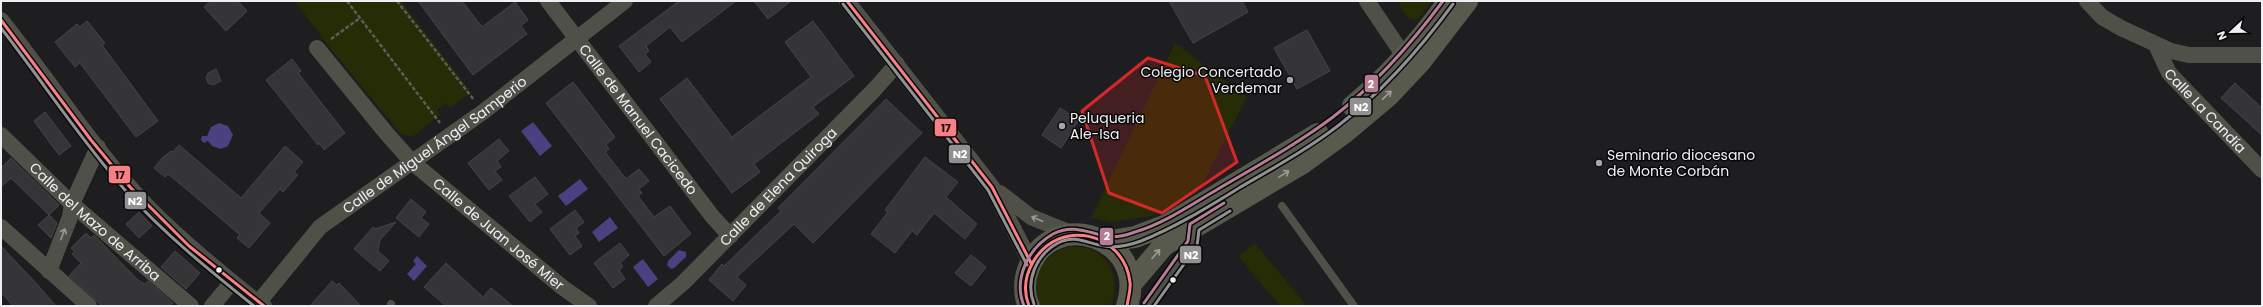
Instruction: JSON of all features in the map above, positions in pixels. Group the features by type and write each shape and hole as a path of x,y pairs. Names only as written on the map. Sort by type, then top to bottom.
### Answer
{"main road":[{"path":"1106,242 1135,237 1167,225 1319,133 1368,93 1404,56 1449,1"},
{"path":"1131,284 1164,245 1301,164 1345,132 1389,94 1420,62 1467,1"},
{"path":"1028,305 1026,283 1031,263 1041,249 1056,239 1073,234 1090,235 1106,242 1118,253 1127,268 1131,284 1127,306"}],"street":[{"name":"Calle de Manuel Cacicedo","path":"548,1 578,38 712,216 730,236"},
{"name":"Calle de Miguel Ángel Samperio","path":"261,305 320,227 450,136 625,1"},
{"path":"847,1 992,187 1031,263"},
{"path":"1368,1 1404,56"},
{"name":"Calle La Candía","path":"2087,1 2102,17 2156,45 2189,56 2262,55"},
{"path":"1,20 98,146 150,208 232,282 261,305"},
{"name":"Calle La Candía","path":"2156,45 2169,73 2262,170"},
{"name":"Calle de Juan José Mier","path":"317,48 387,134 412,162 556,282 589,306"},
{"name":"Calle de Elena Quiroga","path":"656,306 683,283 730,236 874,90 897,64"},
{"name":"Calle del Mazo de Arriba","path":"1,135 72,204 191,306"},
{"path":"49,271 70,217 72,204 98,146"},
{"path":"992,187 1031,217 1073,234"},
{"path":"1,226 89,306"},
{"path":"212,306 232,282"}],"lane":[{"path":"1282,206 1354,306"},
{"path":"1148,306 1192,243 1194,227"}],"path":[{"path":"347,1 450,136"},
{"path":"397,1 482,112"},
{"path":"317,48 360,18"}],"highlighted area":[{"path":"1148,58 1205,76 1237,162 1162,213 1109,193 1082,111"}],"green space":[{"path":"295,1 401,1 471,92 450,108 446,103 437,110 440,115 412,137 401,134 330,48"},
{"path":"1400,1 1433,1 1417,19 1413,19 1404,14"},
{"path":"1175,43 1247,97 1198,192 1151,216 1112,222 1091,218"},
{"path":"1255,243 1306,305 1305,306 1280,306 1238,256"},
{"path":"1072,246 1091,249 1105,259 1113,273 1115,281 1115,290 1110,306 1040,306 1037,295 1037,285 1041,268 1045,261 1052,255"}],"shaded area":[{"path":"533,122 552,146 540,156 521,131"},
{"path":"219,123 228,126 233,135 228,146 221,149 212,146 208,141 204,143 201,140 202,136 207,136 211,127"},
{"path":"580,179 588,189 566,206 558,196"},
{"path":"610,217 618,228 599,242 592,232"},
{"path":"679,250 686,252 686,257 671,269 667,265 668,261"},
{"path":"417,256 427,266 414,281 407,274 416,264 413,261"},
{"path":"643,259 658,279 648,287 633,267"}],"building":[{"path":"210,1 238,1 247,11 226,31 204,7"},
{"path":"418,1 462,1 482,27 515,2 528,20 521,26 527,34 473,75"},
{"path":"679,1 736,1 682,42 670,27 646,46 649,51 645,54 651,62 639,72 619,46"},
{"path":"754,1 791,1 768,19"},
{"path":"1169,1 1242,1 1248,12 1193,43"},
{"path":"87,21 105,43 102,45 158,121 136,137 80,63 75,67 55,42 77,24 80,27"},
{"path":"813,21 854,76 813,107 819,114 754,164 760,172 732,193 660,99 687,78 732,137 811,77 785,42"},
{"path":"1307,30 1330,71 1297,89 1274,48"},
{"path":"292,59 301,71 298,73 345,133 324,150 319,143 318,145 266,80"},
{"path":"216,69 221,81 213,85 208,83 206,78 208,73"},
{"path":"573,82 615,137 606,145 609,149 605,152 626,179 639,169 649,181 639,189 642,193 638,196 654,217 670,206 691,234 664,256 546,103"},
{"path":"2235,83 2262,108 2262,135 2221,98"},
{"path":"886,99 922,133 813,243 794,224 737,277 746,285 733,301 709,280 722,264 724,266 781,211 778,208"},
{"name":"Peluqueria Ale-Isa","path":"1060,108 1079,120 1061,148 1042,135"},
{"path":"45,112 71,146 59,155 34,121"},
{"path":"499,139 509,151 497,161 501,167 495,171 502,180 489,190 468,163"},
{"path":"179,145 241,198 285,146 303,162 294,172 298,175 283,192 280,189 259,213 270,223 249,248 237,238 240,235 191,193 168,174 165,177 154,168 163,157 171,151 173,152"},
{"path":"925,157 958,182 946,197 977,224 965,239 934,213 917,235 912,231 895,253 871,234 888,212 885,210"},
{"path":"11,158 59,205 49,215 11,178 1,187 1,168"},
{"path":"535,177 548,194 535,204 542,212 530,222 509,196"},
{"path":"411,199 426,212 421,218 429,224 419,237 396,218"},
{"path":"575,210 584,222 576,228 579,233 575,236 582,246 570,255 550,229"},
{"path":"139,212 152,226 139,238 126,224"},
{"path":"49,215 57,223 51,238 38,225"},
{"path":"396,222 380,240 378,251 389,261 380,271 354,249 373,227 375,229"},
{"path":"86,233 91,238 94,235 138,280 145,284 148,281 173,303 170,306 102,306 69,276 81,263 72,254 75,252 71,248"},
{"path":"620,243 629,255 620,263 623,267 619,270 625,279 613,288 594,263"},
{"path":"1,246 56,306 13,306 1,292"},
{"path":"175,251 200,273 186,289 161,267"},
{"path":"971,255 986,267 971,286 955,273"},
{"path":"446,263 483,297 491,288 513,306 446,306 424,287"},
{"path":"332,281 337,285 339,283 361,306 310,306"}],"transit line":[{"name":"17","path":"847,1 992,187 1031,263"},
{"name":"2","path":"1024,306 1020,285 1025,265 1036,247 1044,240 1060,231 1073,229 1112,237 1128,234 1157,224 1277,154 1333,117 1364,91 1392,63 1443,1"},
{"name":"N2","path":"843,4 988,190 1027,265"},
{"name":"N2","path":"1034,304 1031,286 1034,269 1050,248 1064,240 1070,239 1082,240 1109,247 1128,245 1141,241 1192,216 1290,158 1339,125 1386,84 1414,53 1453,4"},
{"name":"17","path":"1,20 91,140 130,187 189,246 264,306"},
{"name":"N2","path":"1,28 77,131 125,190 155,221 203,265 254,306"},
{"name":"2","path":"1144,303 1188,241 1190,224 1224,203"},
{"name":"N2","path":"1154,306 1197,246 1199,230 1230,211"},
{"name":"17","path":"1029,306 1026,295 1026,284 1028,273 1033,262 1044,248 1058,239 1074,235 1089,236 1104,242 1116,251 1125,265 1130,282 1127,306"}],"place":[{"name":"Colegio Concertado Verdemar","path":"1290,80"},
{"name":"Peluqueria Ale-Isa","path":"1062,126"},
{"name":"Seminario diocesano de Monte Corbán","path":"1599,163"}]}
